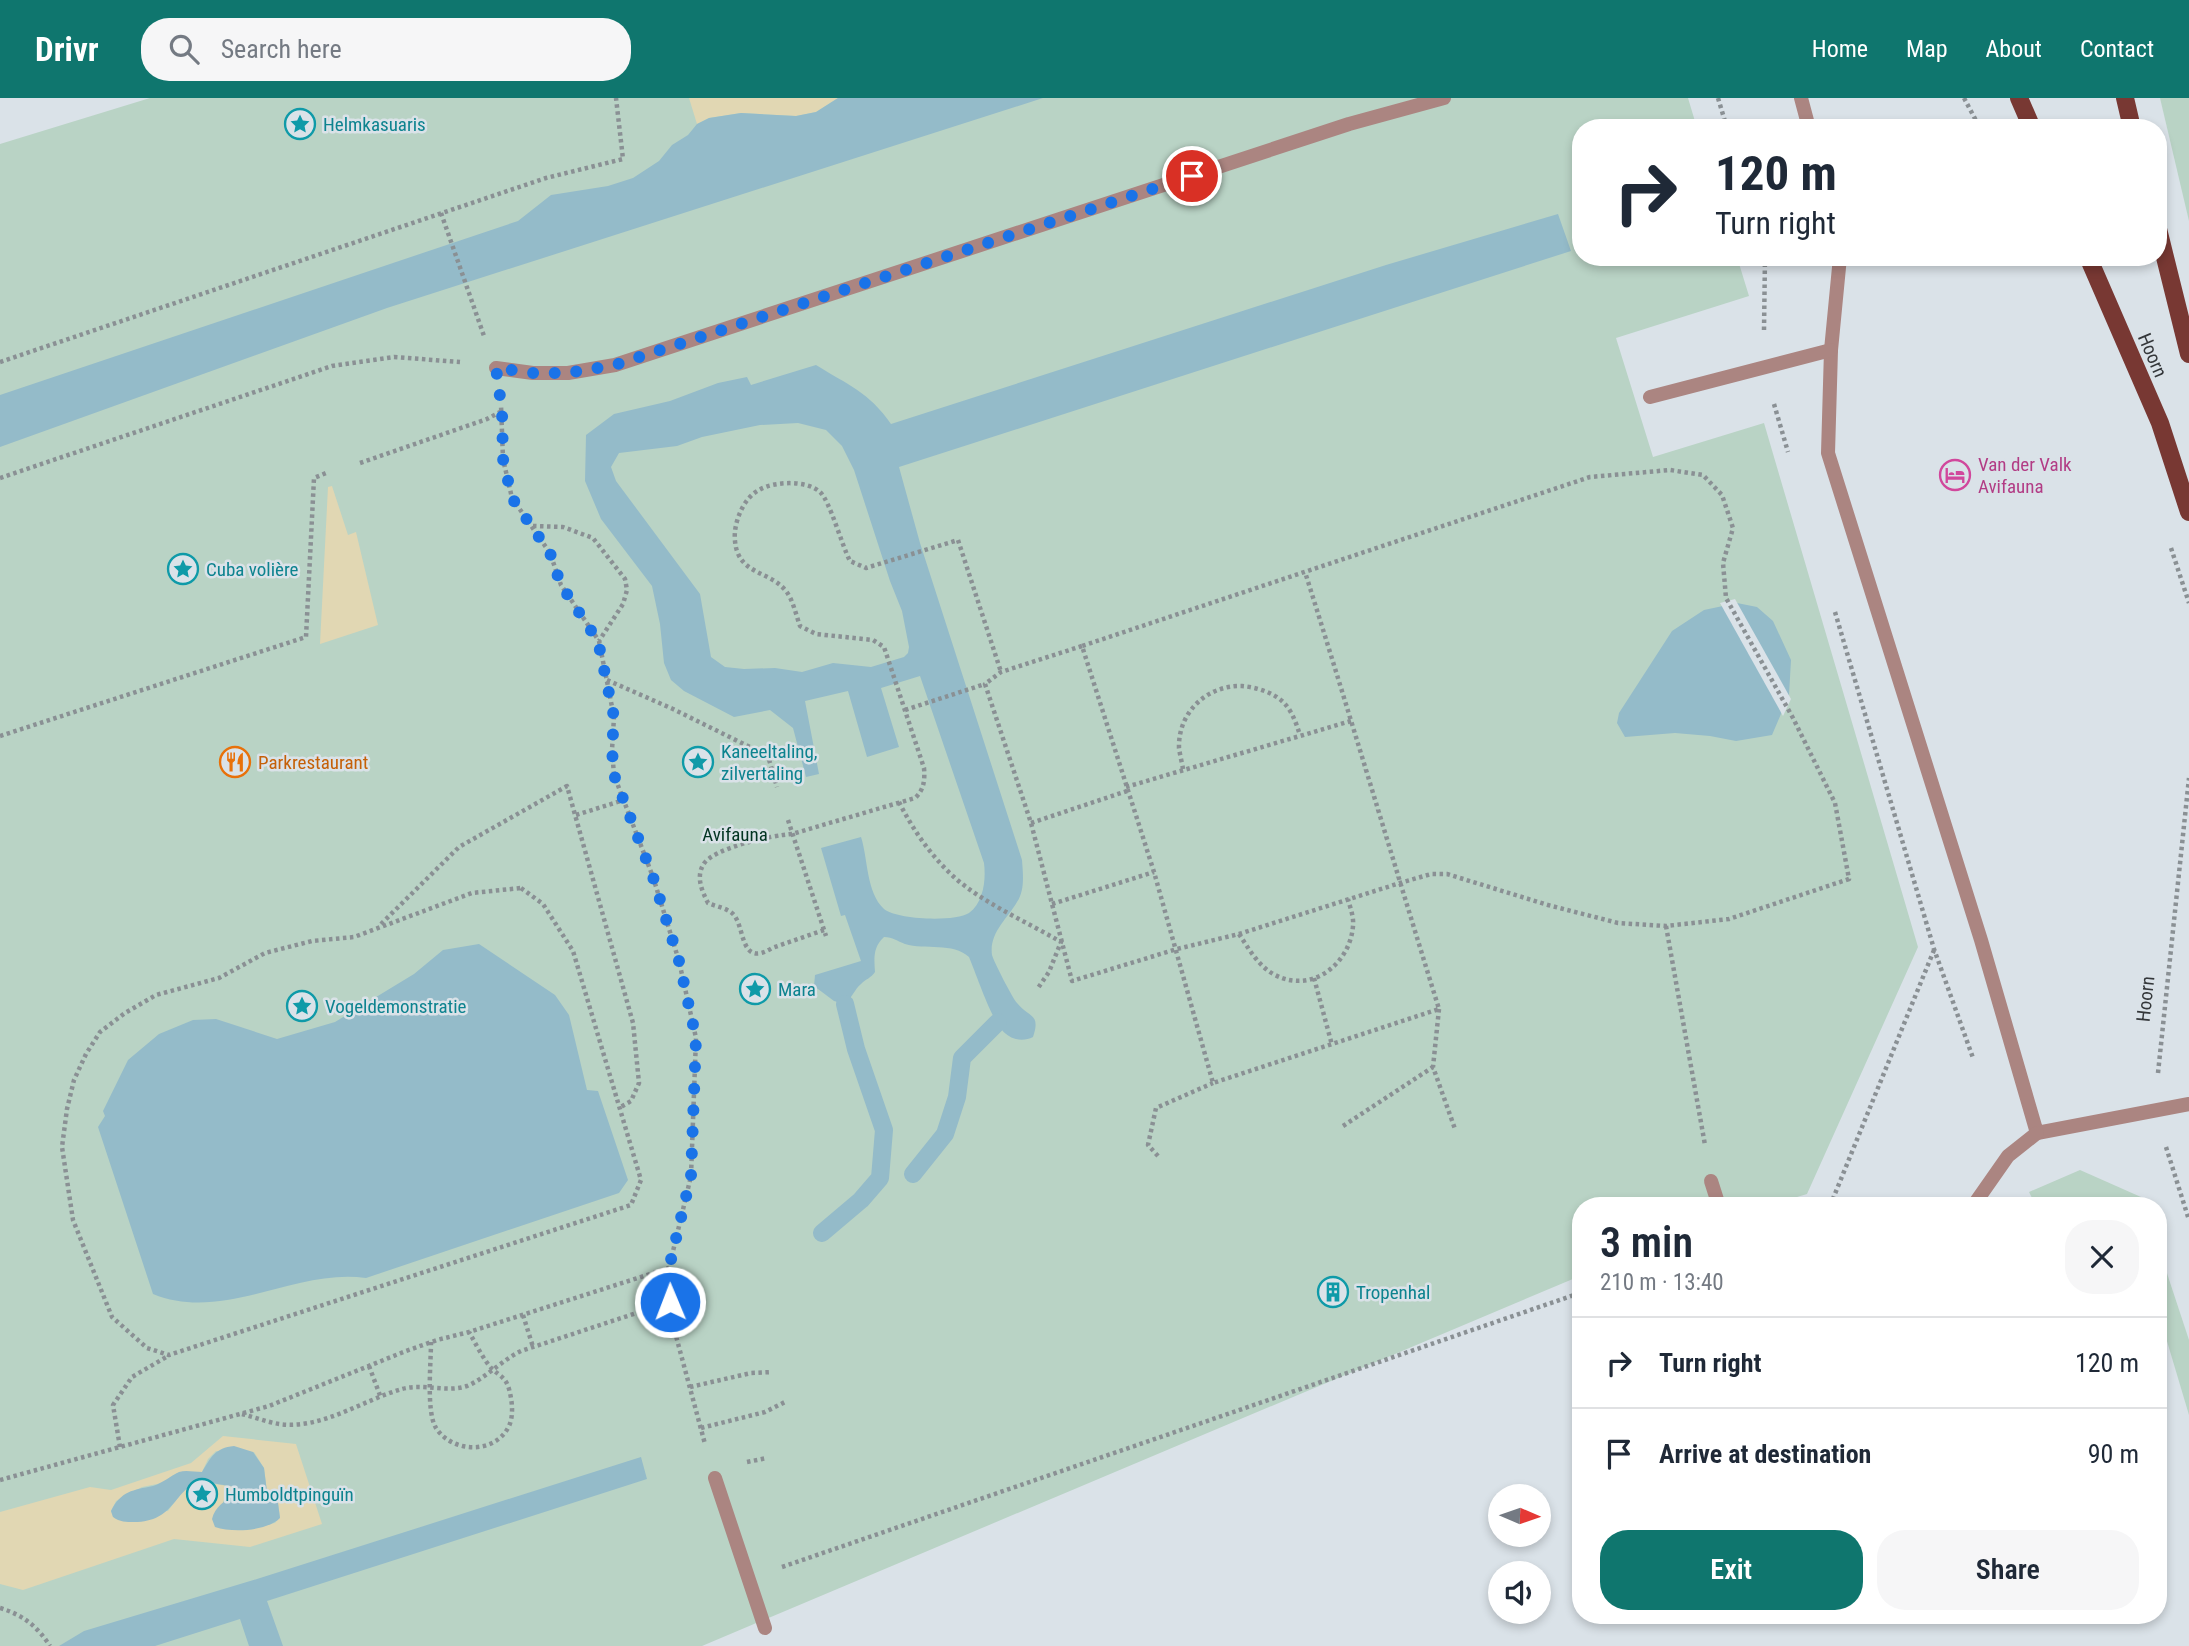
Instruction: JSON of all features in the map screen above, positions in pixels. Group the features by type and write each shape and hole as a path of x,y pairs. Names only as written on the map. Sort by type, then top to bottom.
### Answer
{"main road":[{"path":"2019,98 2028,119"},
{"path":"2125,98 2130,119"},
{"name":"Hoorn","path":"2167,265 2189,354"},
{"name":"Hoorn","path":"2092,266 2160,423 2189,512"}],"lane":[{"path":"496,368 533,373 568,373 615,365 1336,128 1444,98"},
{"path":"1801,98 1807,119"},
{"path":"1839,266 1830,350 1828,453 1976,927 2037,1133"},
{"path":"1650,397 1830,350"},
{"path":"1979,1197 2008,1156 2037,1133 2189,1104"},
{"path":"1711,1181 1716,1197"},
{"path":"715,1478 765,1628"}],"path":[{"path":"0,362 546,178 623,159 616,98"},
{"path":"1718,98 1724,119"},
{"path":"1964,98 1975,119"},
{"path":"441,213 496,368 502,411 503,459 512,498 550,553 561,585 598,641 614,717 614,775 653,877 679,961 696,1038 691,1176 669,1268 669,1310 715,1478"},
{"path":"0,478 332,366 394,357 452,361 496,368"},
{"path":"360,463 487,419 502,411"},
{"path":"905,710 985,684 1001,672 1590,477 1670,470 1703,475 1722,495 1733,528 1723,563 1726,598 1793,718 1835,803 1849,878 1729,919 1666,926 1618,923 1447,874 1431,874 1239,934 1177,949 1072,981 1031,823 985,684"},
{"path":"0,736 306,637 314,478 326,473"},
{"path":"788,820 792,834 825,933 772,948 764,953 755,952 745,947 735,916 728,910 708,902 702,891 700,878 703,865 710,857 758,839 792,834 915,798 920,793 925,777 884,646 873,640 816,634 800,626 786,591 742,562 735,541 737,518 758,490 794,483 810,486 822,494 850,561 866,568 958,540 1001,672"},
{"path":"533,526 563,527 593,538 625,579 627,590 623,604 598,641"},
{"path":"1305,572 1439,1009 1433,1067 1455,1129"},
{"path":"1082,646 1154,872 1213,1083"},
{"path":"607,680 768,755 777,787"},
{"path":"1183,769 1179,747 1182,728 1189,712 1200,699 1214,690 1231,686 1266,691 1281,700 1291,712 1300,735"},
{"path":"1031,823 1183,769 1351,721"},
{"name":"Hoorn","path":"2189,778 2155,1110 2189,1220"},
{"path":"378,928 459,848 567,786 633,1023 639,1083 631,1101 619,1108"},
{"path":"576,815 624,800"},
{"path":"899,803 912,827 956,879 1061,942"},
{"path":"1052,904 1154,872"},
{"path":"120,1447 113,1405 132,1377 169,1355 631,1205 641,1180 573,951 543,904 521,888 472,892 354,937 312,942 265,953 219,978 156,995 100,1032 74,1080 62,1147 73,1220 112,1317 147,1348 169,1355"},
{"path":"1239,934 1257,961 1274,975 1292,980 1314,978 1335,967 1348,950 1353,924 1349,899"},
{"path":"1666,926 1711,1181"},
{"path":"1038,988 1049,972 1061,942"},
{"path":"1834,1197 1934,949"},
{"path":"1314,978 1332,1045"},
{"path":"1157,1156 1147,1145 1156,1108 1213,1083 1439,1009"},
{"path":"1343,1126 1433,1067"},
{"path":"0,1480 269,1406 431,1342 669,1268"},
{"path":"748,1578 1572,1296"},
{"path":"242,1413 278,1424 297,1425 404,1388 463,1387 476,1382 506,1358 670,1302"},
{"path":"523,1314 533,1347"},
{"path":"431,1342 430,1401 436,1429 454,1445 469,1448 485,1446 499,1438 509,1426 512,1407 503,1376 492,1368 469,1332"},
{"path":"369,1366 381,1398"},
{"path":"690,1387 751,1373 772,1372"},
{"path":"701,1428 765,1412 785,1402"},
{"path":"0,1608 17,1613 39,1629 50,1646"}],"green space":[{"name":"Avifauna","path":"150,98 1688,98 1694,119 1572,119 1572,266 1740,266 1749,296 1616,338 1653,457 1764,423 1918,947 1807,1194 1797,1197 1572,1197 1572,1279 702,1646 0,1646 0,144"},
{"path":"2160,98 2189,98 2189,221 2167,119"},
{"path":"2080,1170 2141,1197 2032,1197 2029,1192"},
{"path":"2167,1273 2189,1340 2189,1415 2167,1341"}],"sand":[{"path":"689,98 838,98 816,112 796,116 741,113 709,118 697,124"},
{"path":"332,486 348,535 356,532 378,625 320,644 328,487"},
{"path":"223,1436 296,1444 322,1524 250,1547 174,1539 23,1590 0,1584 0,1512 90,1487 111,1490 191,1463","holes":["216,1451 254,1452 264,1468 267,1492 278,1503 280,1517 275,1523 240,1530 223,1501 235,1495 235,1487 214,1484 204,1478 183,1491 168,1511 113,1517 111,1511 116,1501 142,1487 162,1483 177,1473 202,1472 208,1459"]}],"water":[{"path":"838,98 1043,98 387,308 0,447 0,395 518,221 551,195 608,186 633,178 659,161 672,145 688,135 697,124 709,118 741,113 796,116 816,112"},
{"path":"1558,214 1571,251 899,467 920,543 1022,860 1021,892 996,933 992,955 1015,1000 1036,1024 1033,1037 1017,1039 1005,1033 997,1024 969,957 962,952 947,948 913,946 892,938 884,937 880,941 876,949 875,972 845,1004 834,1001 814,986 815,975 861,961 845,915 841,916 821,848 861,837 874,894 884,909 891,913 913,917 952,918 969,913 981,897 985,876 984,863 920,676 881,688 899,747 867,757 848,691 805,701 819,774 806,777 793,728 770,710 734,717 684,691 671,680 664,663 652,586 601,519 585,481 586,435 614,414 670,401 718,383 747,377 751,385 816,365 866,397 891,424 1386,265","holes":["798,423 826,430 842,446 854,470 902,611 908,653 904,657 871,667 833,663 802,672 775,668 725,667 711,657 700,594 616,481 611,467 619,453 677,446 702,437 760,425"]},
{"path":"1737,603 1757,607 1773,621 1791,660 1789,695 1772,735 1736,741 1675,733 1625,737 1617,723 1619,713 1672,631 1704,610"},
{"path":"479,944 555,995 569,1015 587,1090 598,1091 628,1180 619,1193 366,1278 313,1280 233,1299 206,1302 180,1301 153,1294 98,1127 128,1060 159,1034 193,1020 216,1019 277,1039 335,1022 414,974 443,950"},
{"path":"234,1446 253,1452 264,1468 267,1492 278,1503 280,1518 274,1522 249,1530 215,1527 212,1519 215,1511 235,1495 235,1487 206,1482 204,1478 185,1490 158,1517 134,1522 113,1517 111,1511 115,1504 128,1492 157,1485 179,1472 202,1472 218,1451"},
{"path":"641,1457 647,1479 267,1601 283,1646 249,1646 240,1619 155,1646 59,1646 84,1631"}],"pier":[{"path":"1735,599 1791,699 1783,716 1720,603"}],"waterway":[{"path":"822,1233 861,1200 880,1178 884,1130 856,1049 845,1004"},
{"path":"913,1174 945,1134 957,1097 962,1058 998,1022"}],"place":[{"name":"Helmkasuaris","path":"300,124"},
{"name":"Van der Valk Avifauna","path":"1955,475"},
{"name":"Cuba volière","path":"183,569"},
{"name":"Parkrestaurant","path":"235,762"},
{"name":"Kaneeltaling, zilvertaling","path":"698,762"},
{"name":"Mara","path":"755,989"},
{"name":"Vogeldemonstratie","path":"302,1006"},
{"name":"Tropenhal","path":"1333,1292"},
{"name":"Humboldtpinguïn","path":"202,1494"}],"route":[{"path":"670,1302 669,1268 691,1176 696,1038 679,961 653,877 614,775 614,717 598,641 561,585 550,553 512,498 503,459 502,411 496,368 533,373 568,373 615,365 1192,176"}]}
